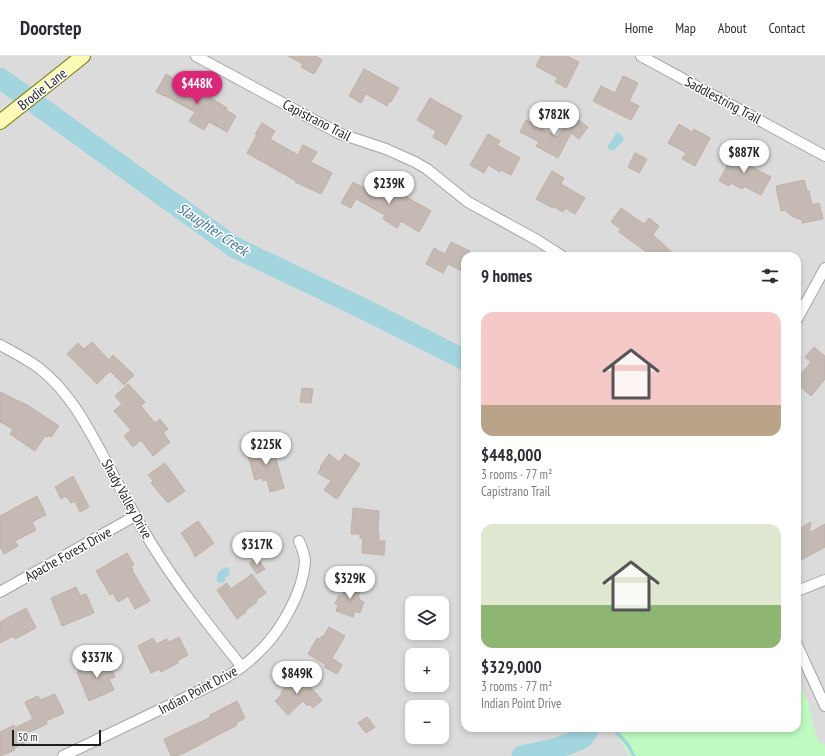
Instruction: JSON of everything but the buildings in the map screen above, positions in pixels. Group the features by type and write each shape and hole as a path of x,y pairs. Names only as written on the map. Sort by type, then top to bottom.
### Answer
{"main road":[{"name":"Brodie Lane","path":"4,118 83,56"}],"street":[{"name":"Capistrano Trail","path":"196,56 338,133 386,149 415,162 427,169 468,202 556,252"},
{"name":"Saddlestring Trail","path":"641,56 825,156"},
{"path":"801,312 825,268"},
{"name":"Shady Valley Drive","path":"0,345 28,360 40,369 68,397 82,418 135,516 178,584 197,612 242,667"},
{"name":"Apache Forest Drive","path":"0,592 135,516"},
{"name":"Indian Point Drive","path":"64,756 222,680 242,667 260,651 286,616 295,599 305,561 304,551 299,541"},
{"path":"801,589 825,580"},
{"path":"801,654 825,706"}],"shaded area":[{"path":"0,56 825,56 825,756 0,756"}],"green space":[{"path":"801,687 808,702 812,715 812,722 819,742 823,743 825,746 825,756 630,756 615,732 801,732"}],"water":[{"path":"617,132 620,133 624,140 614,150 610,150 607,147"},
{"path":"226,567 230,570 229,575 225,577 225,582 217,582 218,573"}],"waterway":[{"name":"Slaughter Creek","path":"0,78 234,247 366,310 461,358"},
{"name":"Slaughter Creek","path":"522,756 558,748 583,738 587,732"},
{"path":"617,732 628,745 634,756"}]}
